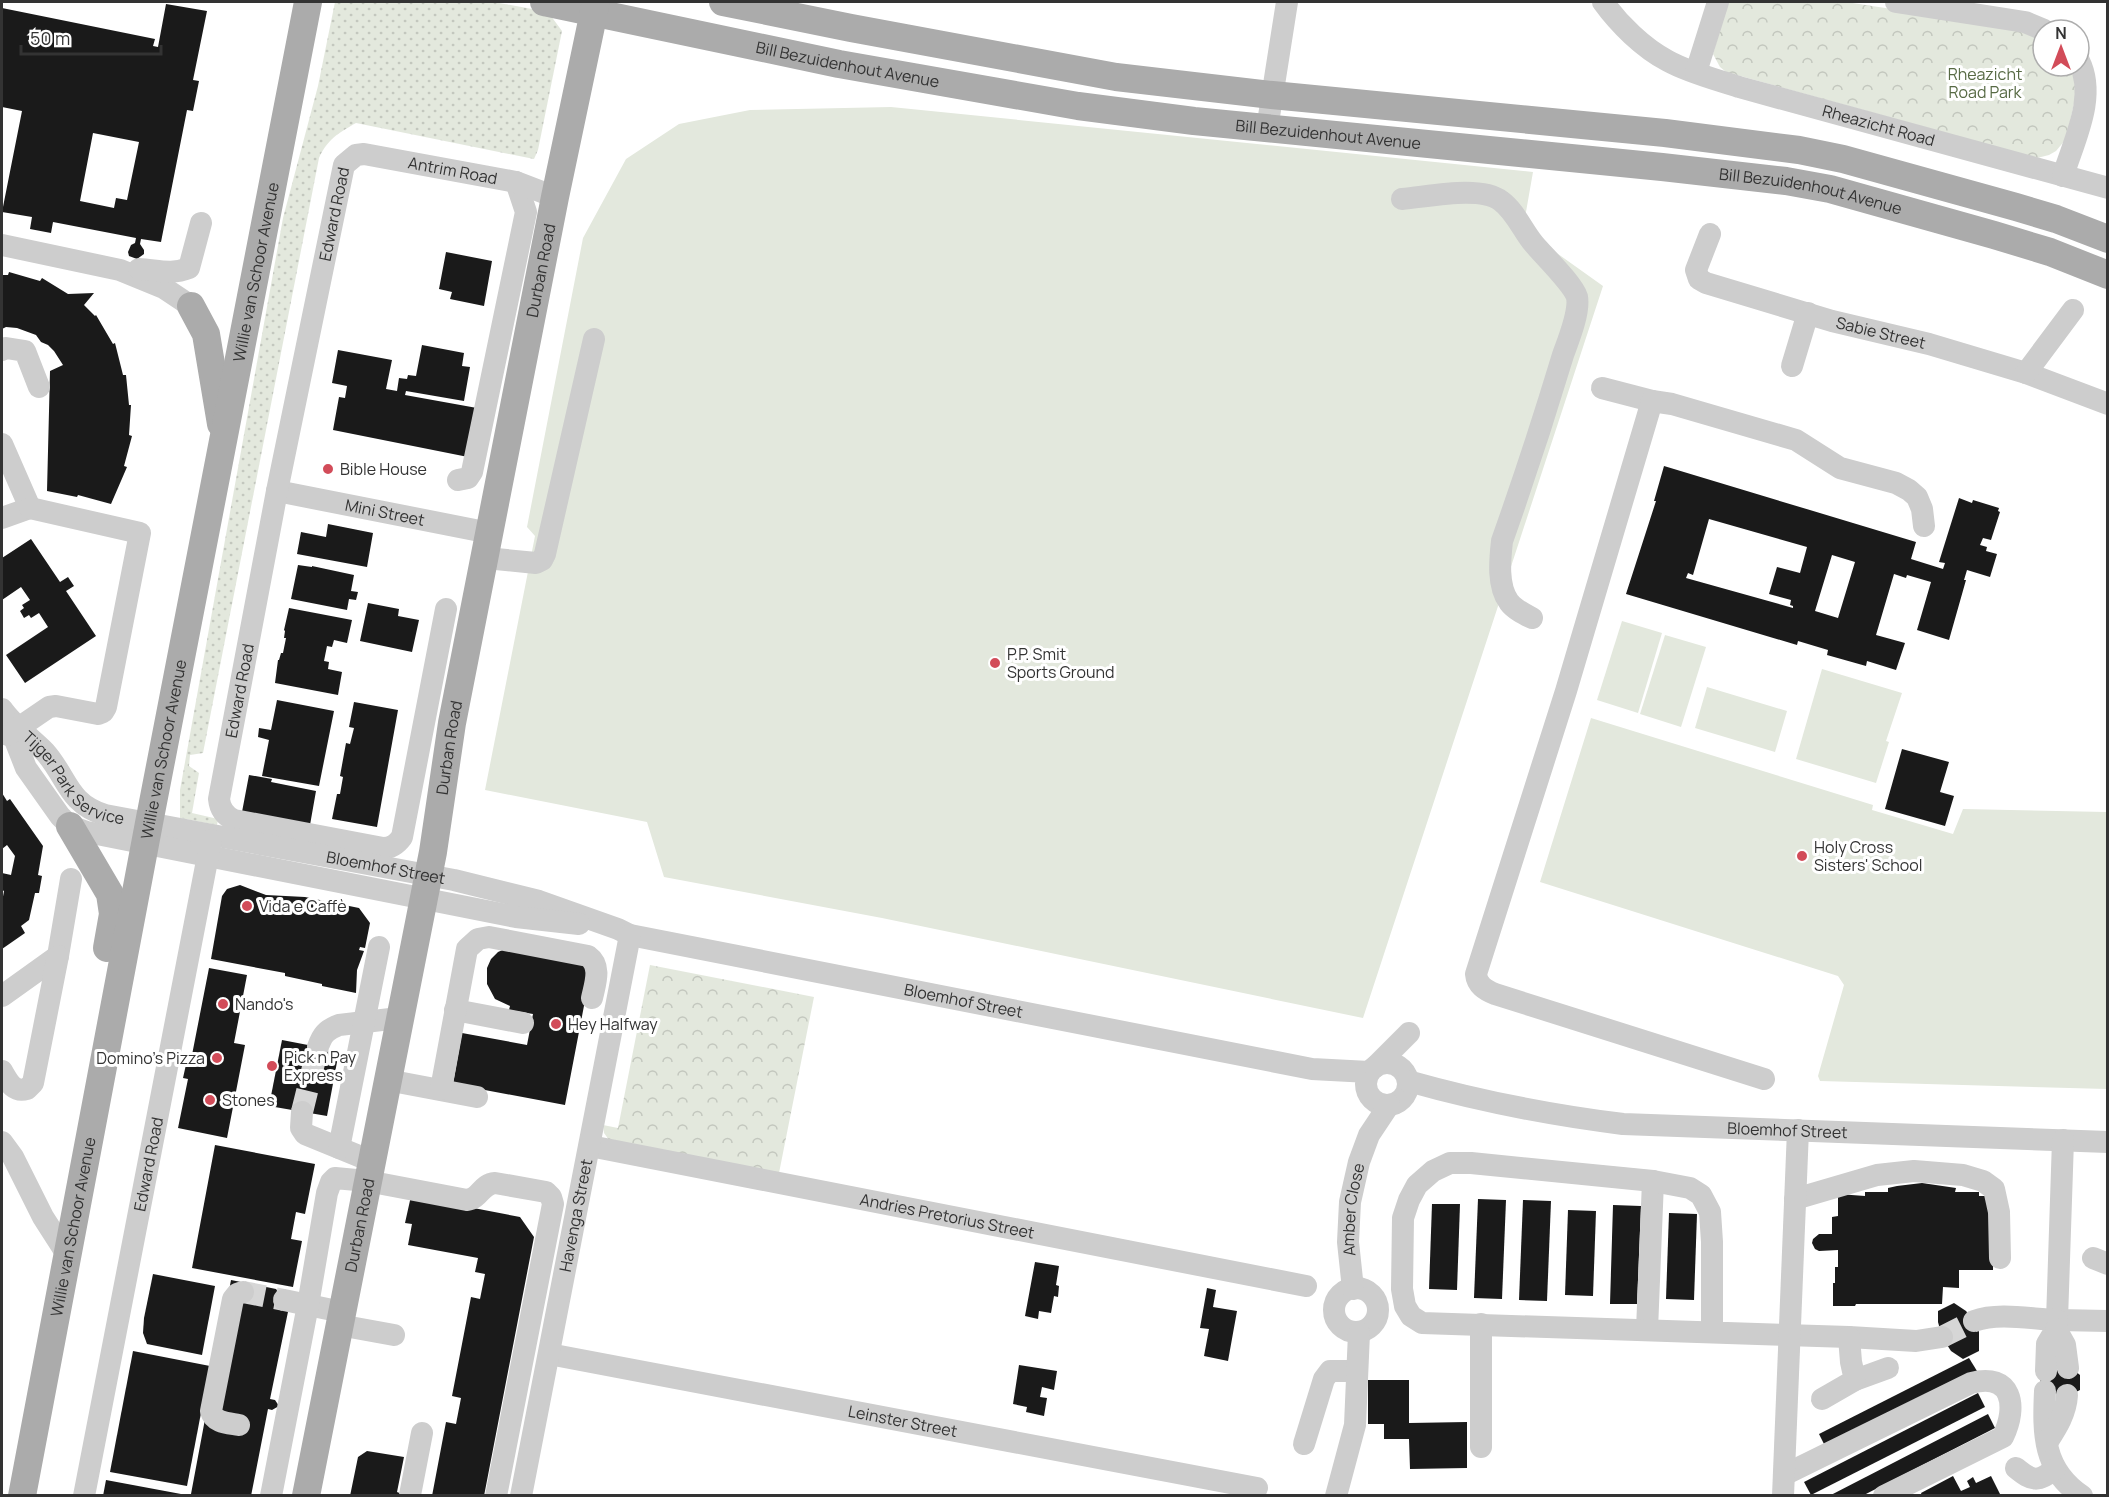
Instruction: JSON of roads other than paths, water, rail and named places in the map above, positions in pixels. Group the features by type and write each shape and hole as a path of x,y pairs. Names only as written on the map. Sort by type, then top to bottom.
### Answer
{"main road":[{"name":"Willie van Schoor Avenue","path":"22,1496 308,2"},
{"name":"Bill Bezuidenhout Avenue","path":"544,2 595,7 839,64 1136,114 1786,181 1830,189 1994,235 2050,252 2108,275"},
{"name":"Bill Bezuidenhout Avenue","path":"723,2 1116,77 1272,95 1665,133 1799,150 1843,159 2016,207 2056,219 2108,239"},
{"name":"Durban Road","path":"306,1496 425,887 452,723 555,197 595,7"},
{"path":"191,306 206,334 224,444"},
{"path":"70,826 105,883 112,903 113,914 102,972 107,1046"}],"street":[{"path":"1267,129 1287,2"},
{"name":"Rheazicht Road","path":"1603,2 1636,39 1667,61 1696,72 1738,87 2108,189"},
{"path":"1696,72 1718,2"},
{"path":"1896,2 2012,19 2031,25"},
{"path":"2063,176 2086,101 2085,78"},
{"name":"Antrim Road","path":"349,159 364,154 516,182 555,197"},
{"name":"Edward Road","path":"349,159 341,172 277,491 220,794 220,805 229,818 383,848 392,847 398,843 402,837 446,609"},
{"path":"458,480 468,478 472,472 526,212 516,182"},
{"path":"1402,199 1476,193 1488,195 1500,201 1572,287 1577,297 1570,332 1538,440 1501,548 1504,594 1514,608 1532,618"},
{"path":"191,306 189,268 201,223"},
{"name":"Sabie Street","path":"1710,234 1696,270 1699,279 1706,283 1808,314 1929,344 2026,373 2108,404"},
{"path":"2,245 120,270 164,288 191,306"},
{"path":"120,270 143,269 177,273 189,268"},
{"path":"2026,373 2073,310"},
{"path":"1792,366 1808,314"},
{"name":"Mini Street","path":"277,491 488,546 536,563 542,560 545,554 594,339"},
{"path":"2,350 6,348 25,351 39,387"},
{"path":"1602,388 1672,404 1796,440 1840,468 1896,483 1909,490 1917,497 1922,509 1924,526"},
{"path":"1652,401 1566,691 1476,974 1477,981 1487,991 1495,994 1764,1079"},
{"path":"2,444 30,508"},
{"path":"2,518 30,508 140,533 106,707 103,712 98,714 56,706 8,724"},
{"name":"Tijger Park Service","path":"8,724 47,755 78,801 91,811 147,834"},
{"name":"Tijger Park Service","path":"8,724 26,768 60,816 70,826 87,832 147,834"},
{"name":"Bloemhof Street","path":"147,834 425,887 454,880 539,901 624,932 1385,1085 1570,1118 1677,1127 2108,1142"},
{"name":"Edward Road","path":"84,1496 210,845"},
{"path":"2,1071 12,1087 17,1089 27,1089 33,1083 71,879"},
{"name":"Havenga Street","path":"521,1496 590,1146 624,932"},
{"path":"441,1089 467,949 472,944 483,938 588,956 597,968 592,998"},
{"path":"339,1148 379,947"},
{"path":"2,996 58,956"},
{"path":"455,1010 523,1023"},
{"path":"318,1047 322,1035 330,1028 399,1017"},
{"path":"387,1080 477,1097"},
{"name":"Amber Close","path":"1353,1289 1348,1242 1350,1202 1359,1162 1385,1085"},
{"path":"302,1112 301,1128 305,1134 339,1148 369,1171 467,1200 475,1198 486,1184 495,1183 546,1192 553,1200 496,1496"},
{"path":"1784,1485 1798,1130"},
{"path":"2063,1140 2056,1324 2047,1344 2056,1381 2060,1421 2048,1442 2049,1451 2060,1478 2077,1494"},
{"name":"Andries Pretorius Street","path":"590,1146 1306,1286"},
{"path":"7,1149 43,1216 68,1256"},
{"path":"1712,1332 1710,1212 1701,1195 1690,1188 1653,1181 1471,1163 1450,1163 1433,1171 1417,1185 1409,1200 1403,1218 1402,1289 1405,1306 1411,1316 1422,1323 1481,1324 1790,1335 1849,1336 1916,1341 1942,1337"},
{"path":"271,1496 327,1193 335,1178 369,1171"},
{"path":"1795,1199 1877,1175 1914,1171 1963,1175 1983,1181 1994,1189 1997,1196 2000,1258"},
{"path":"1647,1330 1653,1181"},
{"path":"1353,1289 1373,1296 1378,1310 1373,1324 1359,1333 1341,1326 1335,1314 1336,1301 1341,1295 1353,1289"},
{"path":"239,1425 217,1420 211,1411 233,1299 237,1294 243,1292"},
{"path":"284,1300 308,1305 394,1335"},
{"path":"1974,1321 1984,1317 1997,1317 2056,1324 2108,1321"},
{"path":"1481,1324 1481,1447"},
{"path":"1336,1496 1355,1425 1359,1333"},
{"path":"1849,1336 1855,1380"},
{"name":"Leinster Street","path":"549,1353 1257,1488"},
{"path":"1822,1400 1855,1380 1888,1368"},
{"path":"1304,1444 1324,1378 1330,1371 1357,1371"},
{"path":"1784,1485 1971,1383 1984,1380 1998,1383 2010,1394 2012,1411 2009,1424 2002,1437 1884,1496"},
{"path":"410,1495 423,1432"},
{"path":"2016,1468 2027,1477 2036,1479 2042,1478 2055,1469"}],"tunnel":[{"path":"302,1112 318,1047"},
{"path":"243,1292 284,1300"},
{"path":"1942,1337 1974,1321"}],"place":[{"name":"Bible House","path":"328,469"},
{"name":"P.P. Smit Sports Ground","path":"995,663"},
{"name":"Holy Cross Sisters' School","path":"1802,856"},
{"name":"Vida e Caffè","path":"247,906"},
{"name":"Nando's","path":"223,1004"},
{"name":"Hey Halfway","path":"556,1024"},
{"name":"Domino's Pizza","path":"217,1058"},
{"name":"Pick n Pay Express","path":"272,1066"},
{"name":"Stones","path":"210,1100"}],"park label":[{"name":"Rheazicht Road Park","path":"1985,83"}]}
